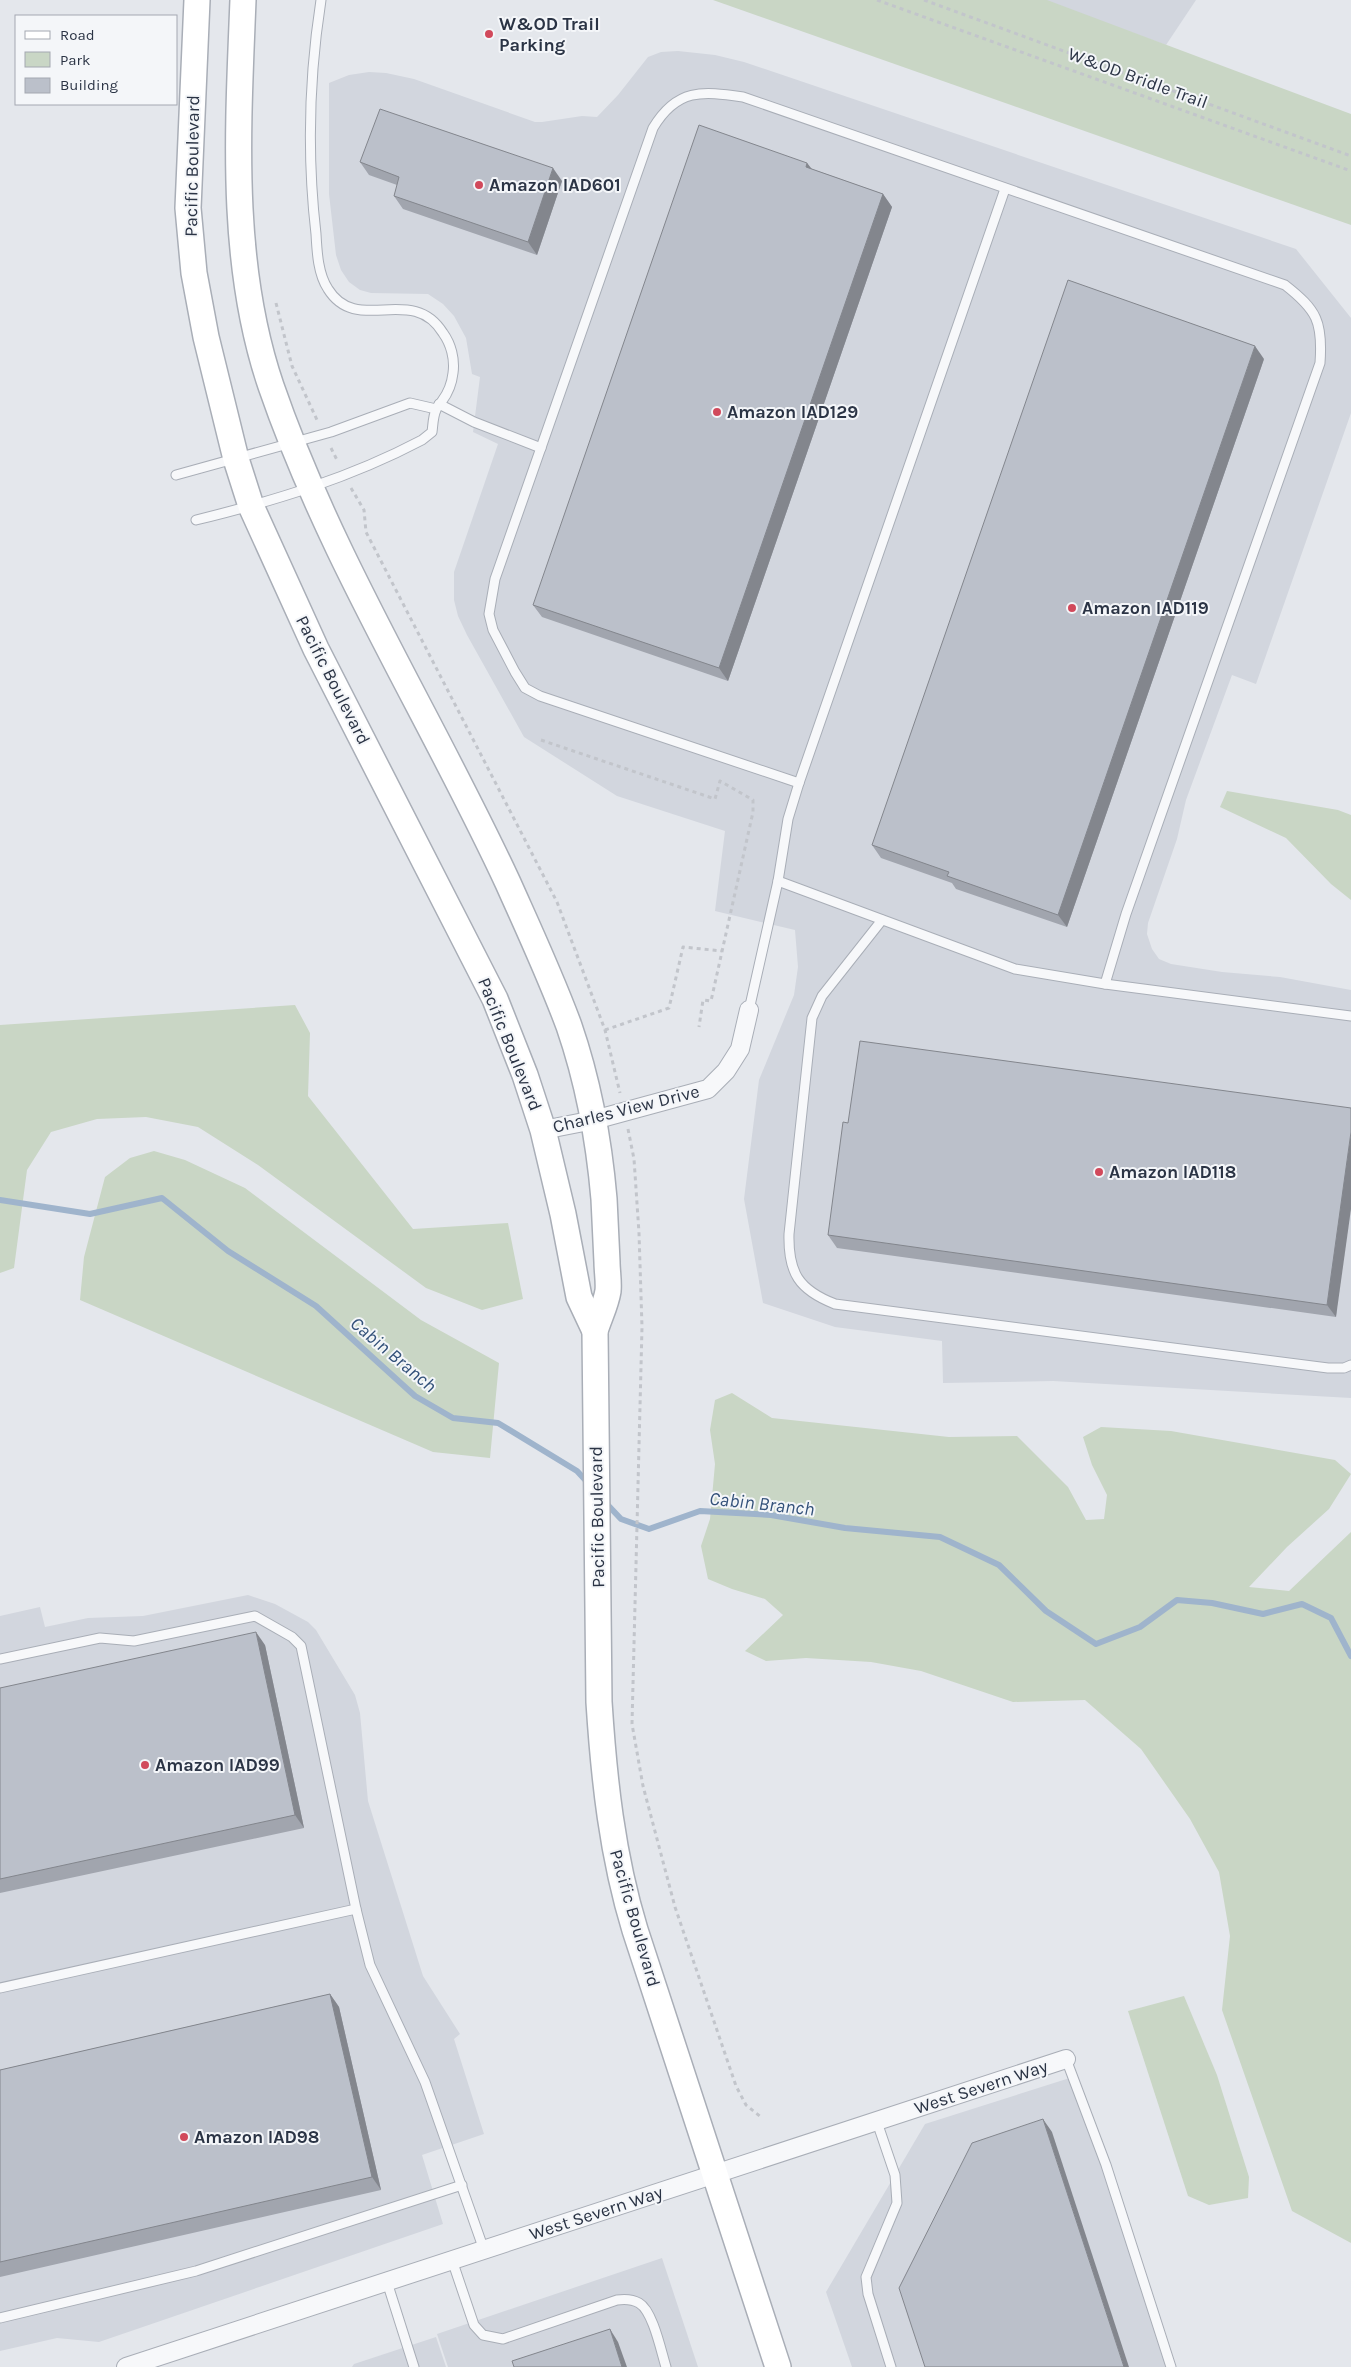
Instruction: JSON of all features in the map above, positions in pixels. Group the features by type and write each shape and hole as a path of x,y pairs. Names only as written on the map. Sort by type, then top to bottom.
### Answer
{"main road":[{"name":"Pacific Boulevard","path":"197,0 188,208 194,273 206,337 236,458 251,506 316,649 495,999 525,1075 543,1130 563,1214 579,1297 595,1331"},
{"name":"Pacific Boulevard","path":"243,0 239,102 239,182 244,249 253,316 270,382 311,488 426,721 471,806 542,958 570,1030 594,1120 600,1154 608,1291 595,1331 599,1702 602,1759 610,1821 626,1902 778,2367"}],"street":[{"name":"Charles View Drive","path":"543,1130 594,1120 708,1089 726,1071 740,1049 749,1010"},
{"name":"West Severn Way","path":"126,2367 877,2122 1066,2058"}],"lane":[{"path":"196,520 311,488 345,476 406,448 432,432 438,407 450,385 453,373 453,360 450,348 437,323 422,312 414,309 359,310 346,306 328,289 322,276 314,220 311,117 313,47 321,0"},
{"path":"799,783 559,704 525,688 493,630 489,614 495,579 653,128 667,108 692,94 706,92 743,97 1005,189 1285,284 1306,300 1317,319 1321,339 1320,363 1126,914 1105,984"},
{"path":"749,1010 778,881 788,819 799,783 1005,189"},
{"path":"176,475 324,434 410,403 438,407 541,448"},
{"path":"778,881 1015,969 1105,984 1351,1016"},
{"path":"882,920 822,996 812,1018 788,1234 788,1254 792,1266 805,1289 835,1304 1328,1368 1344,1368 1351,1365"},
{"path":"0,1658 100,1638 134,1641 255,1616 292,1637 301,1646 356,1910 370,1965 425,2082 484,2250"},
{"path":"0,1988 356,1910"},
{"path":"1066,2058 1106,2165 1171,2367"},
{"path":"877,2122 895,2175 897,2204 866,2277 868,2294 891,2367"},
{"path":"0,2318 196,2271 462,2185"},
{"path":"452,2260 474,2325 483,2335 503,2339 616,2300 628,2299 640,2303 648,2312 666,2367"},
{"path":"388,2282 414,2367"}],"path":[{"path":"877,0 1351,171"},
{"name":"W&OD Bridle Trail","path":"924,0 1351,156"},
{"path":"274,295 292,366 324,434 364,510 366,532 557,902 605,1030 634,1159 639,1233 642,1327 637,1448 632,1724 642,1786 675,1907 736,2086 746,2105 761,2117"},
{"path":"540,740 715,799 720,781 753,800 753,812 711,1002 703,1000 699,1027"},
{"path":"605,1030 669,1008 684,947 722,951"}],"shaded area":[{"path":"1042,0 1196,0 1166,45"},
{"path":"678,51 715,55 744,62 1296,249 1351,318 1351,413 1256,684 1232,675 1186,800 1177,839 1148,923 1147,934 1152,949 1159,959 1171,964 1222,972 1280,977 1351,990 1351,1398 1053,1381 943,1383 942,1341 835,1327 763,1303 744,1199 759,1080 794,995 798,967 795,930 715,911 725,831 617,796 524,737 467,635 458,616 454,600 454,572 498,444 473,432 480,377 472,374 466,338 454,316 443,304 428,294 371,293 360,290 349,282 341,270 336,255 329,194 329,83 349,75 369,72 386,73 414,79 535,122 582,116 597,117 618,95 648,57 661,52"},
{"path":"248,1595 275,1604 308,1622 316,1630 355,1695 360,1713 368,1801 423,1976 460,2034 454,2039 484,2134 422,2155 443,2224 99,2342 57,2338 0,2351 0,1616 40,1607 45,1627 88,1618 143,1616"},
{"path":"1076,2076 1172,2367 852,2367 826,2292 925,2124"},
{"path":"662,2258 698,2367 448,2367 437,2334"},
{"path":"436,2337 446,2367 352,2367 354,2364"}],"green space":[{"path":"713,0 1047,0 1351,114 1351,225"},
{"path":"1227,791 1338,810 1351,815 1351,900 1331,884 1286,838 1220,807"},
{"path":"295,1005 310,1033 308,1096 413,1229 508,1223 523,1299 482,1310 426,1288 258,1165 198,1127 146,1117 97,1119 51,1132 27,1170 14,1268 0,1273 0,1025"},
{"path":"154,1151 185,1160 245,1188 421,1320 499,1363 490,1458 433,1452 80,1300 84,1257 105,1177 130,1158"},
{"path":"732,1393 772,1418 949,1437 1017,1436 1068,1487 1086,1520 1104,1519 1107,1495 1092,1465 1083,1437 1101,1427 1171,1431 1335,1460 1351,1474 1329,1509 1287,1547 1249,1587 1289,1591 1351,1532 1351,2243 1292,2211 1222,2010 1230,1936 1219,1872 1190,1819 1141,1749 1085,1700 1013,1702 921,1671 871,1662 806,1658 766,1661 745,1651 783,1615 765,1599 708,1579 701,1546 710,1519 715,1464 710,1430 715,1400"},
{"path":"1184,1996 1217,2075 1249,2177 1248,2198 1209,2205 1188,2196 1128,2011"}],"building":[{"name":"Amazon IAD601","path":"380,109 553,168 528,242 394,196 399,177 360,162"},
{"name":"Amazon IAD129","path":"699,125 807,163 806,167 883,194 719,668 533,605"},
{"name":"Amazon IAD119","path":"1068,280 1255,346 1058,915 947,876 949,872 872,845"},
{"name":"Amazon IAD118","path":"860,1041 1351,1108 1351,1132 1327,1305 828,1235 843,1122 848,1123"},
{"name":"Amazon IAD99","path":"256,1632 295,1815 0,1879 0,1688"},
{"name":"Amazon IAD98","path":"330,1994 372,2177 0,2262 0,2070"},
{"path":"1043,2119 1124,2367 925,2367 899,2288 972,2143"},
{"path":"610,2329 622,2367 514,2367 512,2361"}],"waterway":[{"name":"Cabin Branch","path":"0,1200 90,1214 162,1198 228,1251 316,1306 415,1396 453,1418 498,1423 577,1471 589,1484"},
{"name":"Cabin Branch","path":"604,1501 621,1519 649,1529 700,1511 771,1515 845,1528 940,1537 999,1565 1046,1611 1096,1644 1140,1627 1177,1600 1212,1603 1263,1614 1302,1604 1331,1618 1351,1656"}],"place":[{"name":"W&OD Trail Parking","path":"489,34"},
{"name":"Amazon IAD601","path":"479,185"},
{"name":"Amazon IAD129","path":"717,412"},
{"name":"Amazon IAD119","path":"1072,608"},
{"name":"Amazon IAD118","path":"1099,1172"},
{"name":"Amazon IAD99","path":"145,1765"},
{"name":"Amazon IAD98","path":"184,2137"}]}
